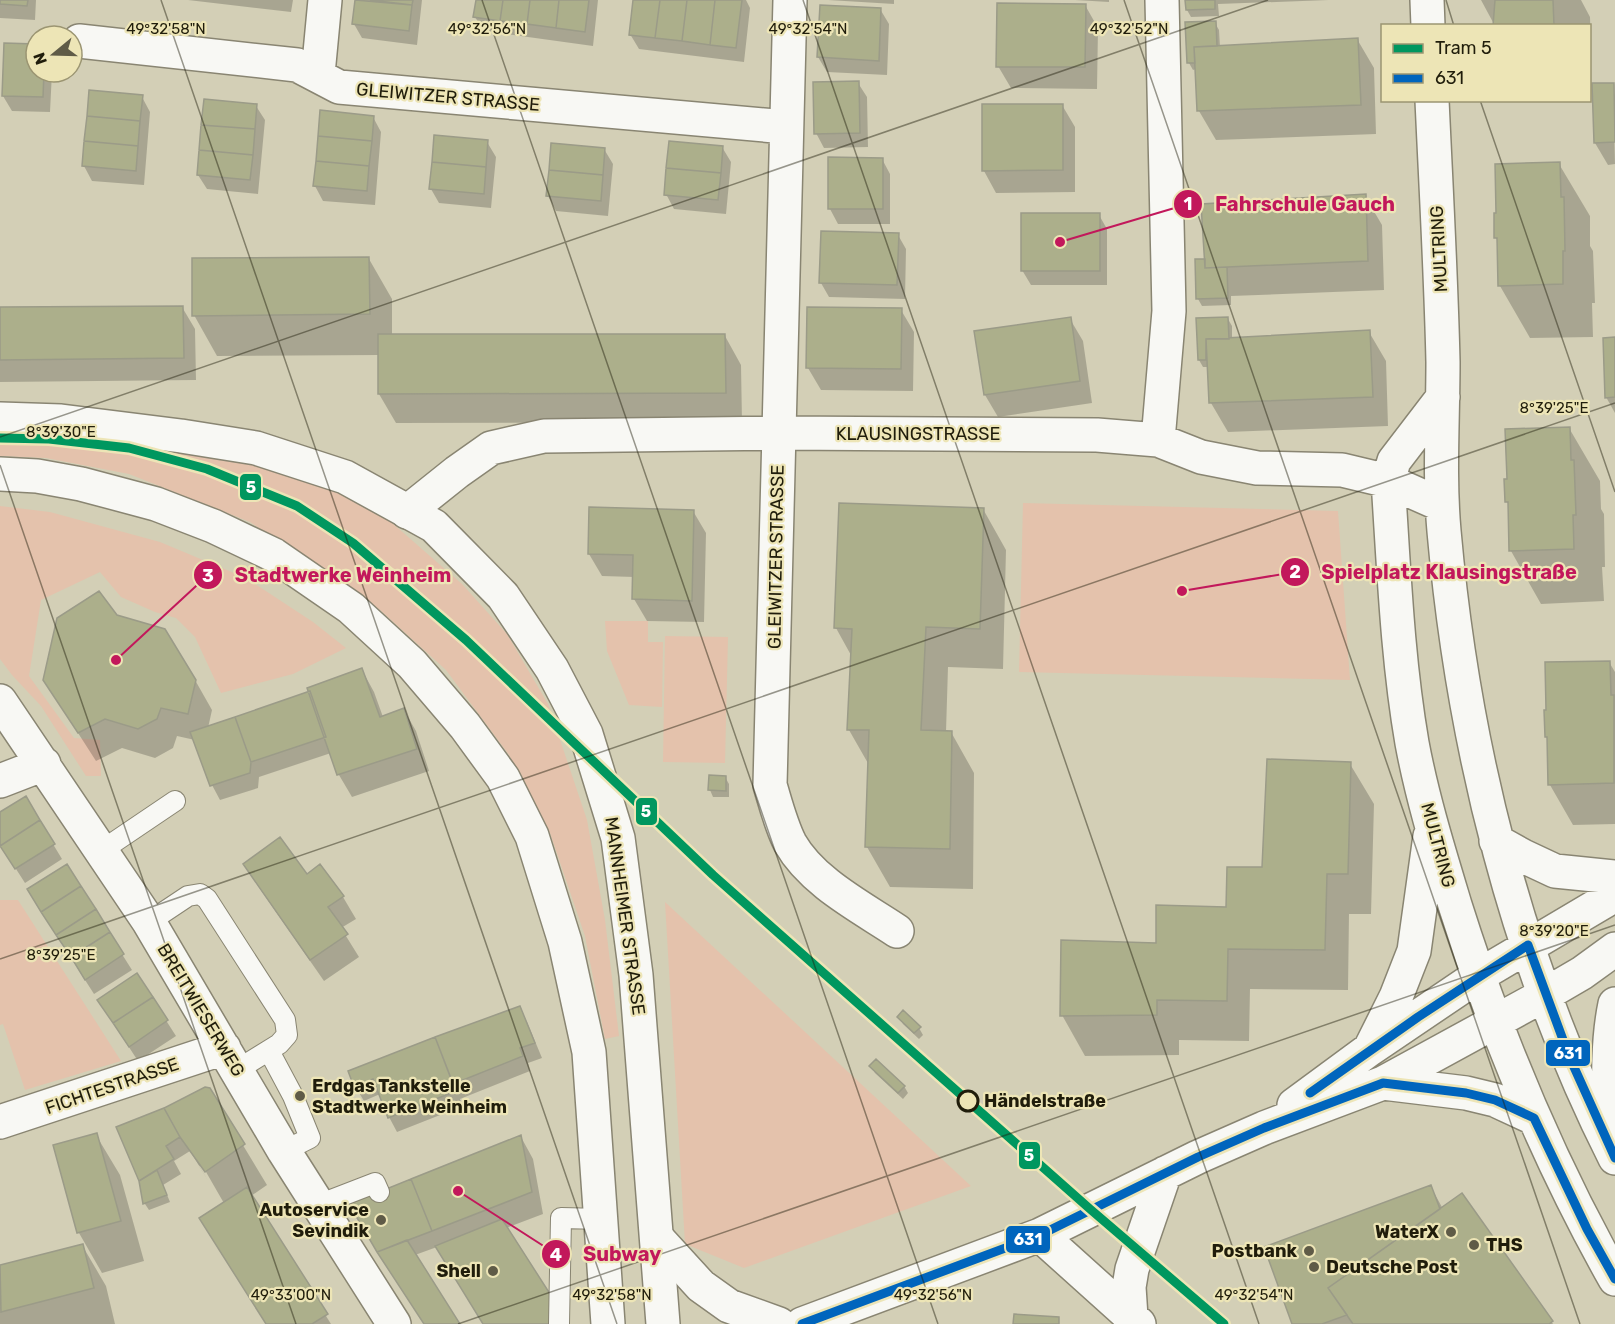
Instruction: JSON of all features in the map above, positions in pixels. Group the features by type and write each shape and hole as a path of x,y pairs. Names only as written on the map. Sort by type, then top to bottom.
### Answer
{"street":[{"path":"318,74 325,0"},
{"name":"GLEIWITZER STRASSE","path":"790,0 770,785 780,819 791,844 823,882 897,931"},
{"path":"1158,440 1169,311 1162,0"},
{"path":"1427,0 1428,24"},
{"name":"GLEIWITZER STRASSE","path":"84,41 297,65 339,87 786,127"},
{"name":"MULTRING","path":"1432,102 1441,293 1442,505 1456,645 1468,716 1496,840 1528,945 1582,1088 1612,1153"},
{"name":"MULTRING","path":"1443,397 1394,461 1388,481 1400,663 1413,745 1432,824 1494,1022 1534,1118 1587,1229 1615,1279"},
{"name":"MANNHEIMER STRASSE","path":"0,419 61,421 256,448 345,477 434,526 503,596 552,669 586,734 618,838 636,975 663,1324"},
{"name":"KLAUSINGSTRASSE","path":"407,512 491,448 544,436 779,434 1097,435 1158,440 1201,457 1257,468 1342,470 1388,481 1442,505"},
{"path":"0,474 37,476 81,484 156,504 213,526 274,555 351,608 412,664 465,726 503,778 532,836 565,942 590,1052 608,1324"},
{"name":"BREITWIESERWEG","path":"0,701 149,922 284,1151 394,1324"},
{"path":"0,781 44,764"},
{"path":"1370,1049 1396,997 1414,951 1432,824"},
{"path":"1496,840 1523,856 1556,871 1615,877"},
{"path":"1264,1128 1370,1049 1478,976 1615,895"},
{"path":"801,1324 1040,1235 1165,1173 1264,1128 1383,1083 1546,994 1582,973 1615,949"},
{"path":"1612,1153 1609,1071 1611,1023 1615,1004"},
{"name":"FICHTESTRASSE","path":"0,1122 231,1059"},
{"path":"1383,1083 1466,1093 1495,1100 1534,1118"},
{"path":"1136,1320 1130,1287 1132,1269 1165,1173"},
{"path":"1040,1235 1136,1320"},
{"path":"657,1238 701,1286 729,1306 780,1324"}],"lane":[{"path":"101,851 175,801"},
{"path":"149,922 188,896 200,894 207,899 285,1020 287,1035 279,1044 269,1051 231,1059"},
{"path":"269,1051 293,1096 310,1138 284,1151"},
{"path":"318,1205 375,1183 379,1192"},
{"path":"559,1324 561,1218 602,1219"}],"shaded area":[{"path":"0,429 256,458 338,493 391,522 462,584 507,634 548,704 587,820 605,920 619,1036 605,1039 585,936 550,833 509,755 446,670 380,610 250,522 129,474 46,458 0,456"},
{"path":"1023,503 1338,511 1350,680 1019,672"},
{"path":"0,506 50,512 160,542 246,578 313,622 346,648 293,674 221,693 195,637 176,618 155,612 121,597 100,572 41,600 29,676 74,738 100,740 101,776 86,776 41,706 0,659"},
{"path":"605,621 648,621 648,642 663,642 662,707 629,705 607,651"},
{"path":"665,636 728,637 725,763 663,762"},
{"path":"0,900 18,900 121,1061 25,1090 3,1024 0,1025"},
{"path":"665,902 971,1186 744,1268 685,1244"}],"building":[{"path":"0,0 28,0 27,6 0,4"},
{"path":"355,0 412,5 409,31 352,24"},
{"path":"370,0 413,0 412,5"},
{"path":"476,0 503,0 500,21 473,17"},
{"path":"503,0 530,0 527,24 500,21"},
{"path":"530,0 559,0 556,28 527,24"},
{"path":"559,0 589,0 585,32 556,28"},
{"path":"633,0 660,0 655,38 629,35"},
{"path":"660,0 687,0 682,41 655,38"},
{"path":"687,0 715,0 710,45 682,41"},
{"path":"715,0 742,0 736,48 710,45"},
{"path":"1185,0 1215,0 1215,9 1186,10"},
{"path":"1495,0 1553,0 1554,24 1493,24"},
{"path":"997,3 1086,4 1085,67 996,67"},
{"path":"820,5 881,8 879,61 817,57"},
{"path":"1216,21 1217,46 1194,47 1195,63 1187,63 1185,22"},
{"path":"1358,38 1361,105 1197,111 1194,47"},
{"path":"4,43 24,44 24,84 44,84 43,97 2,96"},
{"path":"859,81 860,133 814,134 813,82"},
{"path":"1592,83 1614,83 1615,142 1594,143"},
{"path":"89,90 143,95 140,121 87,116"},
{"path":"204,99 257,104 255,129 201,125"},
{"path":"982,104 1063,104 1063,170 982,171"},
{"path":"320,110 374,116 372,141 318,136"},
{"path":"87,116 140,121 138,146 84,141"},
{"path":"201,125 255,129 253,155 199,150"},
{"path":"434,135 488,140 486,167 432,162"},
{"path":"318,136 372,141 369,166 316,161"},
{"path":"84,141 138,146 136,171 82,166"},
{"path":"669,141 723,146 721,173 666,168"},
{"path":"551,143 605,148 603,175 549,170"},
{"path":"199,150 253,155 250,180 197,175"},
{"path":"828,157 883,158 883,209 828,209"},
{"path":"316,161 369,166 367,191 313,186"},
{"path":"432,162 486,167 484,194 429,189"},
{"path":"1560,162 1561,197 1564,197 1563,284 1498,286 1497,238 1494,238 1495,164"},
{"path":"666,168 721,173 718,200 664,195"},
{"path":"549,170 603,175 601,201 546,196"},
{"path":"1366,194 1368,261 1205,268 1201,204"},
{"path":"1021,213 1100,213 1100,271 1021,271"},
{"path":"821,231 899,233 897,285 819,283"},
{"path":"369,257 370,314 192,316 192,258"},
{"path":"1195,259 1205,259 1205,268 1227,267 1228,298 1196,299"},
{"path":"183,306 184,358 0,360 0,307"},
{"path":"807,307 902,308 901,369 806,368"},
{"path":"1071,317 1080,381 984,395 974,331"},
{"path":"1228,317 1229,339 1206,339 1206,360 1198,360 1196,318"},
{"path":"1370,330 1373,397 1209,403 1206,339"},
{"path":"378,334 725,334 726,393 378,394"},
{"path":"1615,337 1615,397 1605,398 1603,338"},
{"path":"1570,427 1576,515 1573,515 1574,549 1509,551 1508,502 1505,502 1504,479 1507,479 1505,429"},
{"path":"839,503 984,508 980,629 926,627 921,730 952,731 950,849 865,847 869,730 847,730 852,629 834,628"},
{"path":"589,507 694,510 692,601 632,599 633,555 588,554"},
{"path":"99,591 117,615 165,629 196,680 188,714 161,708 157,719 138,729 105,719 78,733 43,680 57,618"},
{"path":"1610,661 1611,695 1614,695 1614,783 1548,785 1544,710 1546,710 1545,662"},
{"path":"362,668 380,717 404,708 417,749 337,775 307,688"},
{"path":"310,691 326,737 251,762 235,717"},
{"path":"235,717 251,762 250,773 210,786 190,732"},
{"path":"1267,759 1351,762 1348,874 1327,874 1325,950 1228,949 1227,1001 1157,1000 1157,1015 1060,1016 1061,940 1156,943 1156,905 1226,907 1227,867 1262,867"},
{"path":"709,775 726,776 726,791 708,790"},
{"path":"26,796 40,820 0,846 0,812"},
{"path":"40,820 55,844 15,869 0,846"},
{"path":"280,837 307,874 320,864 344,896 328,907 348,934 310,960 243,864"},
{"path":"67,864 81,886 41,912 27,889"},
{"path":"81,886 96,909 56,935 41,912"},
{"path":"96,909 110,932 71,957 56,935"},
{"path":"110,932 124,954 85,980 71,957"},
{"path":"137,973 153,997 113,1023 97,1000"},
{"path":"153,997 168,1020 129,1047 113,1023"},
{"path":"520,1006 535,1043 520,1048 523,1056 453,1084 435,1037"},
{"path":"903,1010 921,1027 914,1033 897,1017"},
{"path":"435,1037 456,1091 388,1118 373,1079 354,1087 348,1071"},
{"path":"876,1059 905,1086 898,1093 869,1066"},
{"path":"205,1087 210,1088 245,1144 205,1172 180,1137 164,1108"},
{"path":"164,1108 180,1137 166,1146 174,1159 139,1181 116,1127"},
{"path":"97,1133 121,1221 77,1233 53,1145"},
{"path":"521,1135 532,1192 432,1231 411,1179"},
{"path":"157,1170 167,1195 143,1204 139,1181"},
{"path":"411,1179 432,1231 377,1252 349,1204"},
{"name":"Deutsche Post","path":"1431,1185 1440,1209 1328,1288 1347,1315 1322,1324 1292,1324 1264,1247"},
{"path":"247,1187 328,1314 312,1324 266,1324 199,1218"},
{"path":"1462,1193 1553,1321 1549,1324 1353,1324 1328,1288"},
{"name":"Shell","path":"502,1219 552,1297 552,1324 483,1324 435,1246"},
{"path":"407,1240 460,1324 424,1324 377,1252"},
{"path":"83,1244 94,1288 1,1312 0,1265"},
{"path":"1014,1314 1059,1317 1059,1324 1013,1324"}],"tram line":[{"name":"5","path":"0,438 49,439 129,448 207,469 297,506 353,543 466,640 713,875 1090,1209 1224,1324"}],"transit line":[{"name":"631","path":"1528,945 1569,1056 1615,1158"},
{"name":"631","path":"1310,1093 1418,1017 1528,945"},
{"name":"631","path":"802,1324 1040,1235 1198,1157 1264,1128 1383,1083 1466,1093 1495,1100 1534,1118 1587,1229 1615,1279"}],"place":[{"name":"Fahrschule Gauch","path":"1060,242"},
{"name":"Spielplatz Klausingstraße","path":"1182,591"},
{"name":"Stadtwerke Weinheim","path":"116,660"},
{"name":"Erdgas Tankstelle Stadtwerke Weinheim","path":"300,1096"},
{"name":"Händelstraße","path":"968,1101"},
{"name":"Subway","path":"458,1191"},
{"name":"Autoservice Sevindik","path":"381,1220"},
{"name":"WaterX","path":"1451,1232"},
{"name":"THS","path":"1474,1245"},
{"name":"Postbank","path":"1309,1251"},
{"name":"Deutsche Post","path":"1314,1267"},
{"name":"Shell","path":"493,1271"}]}
